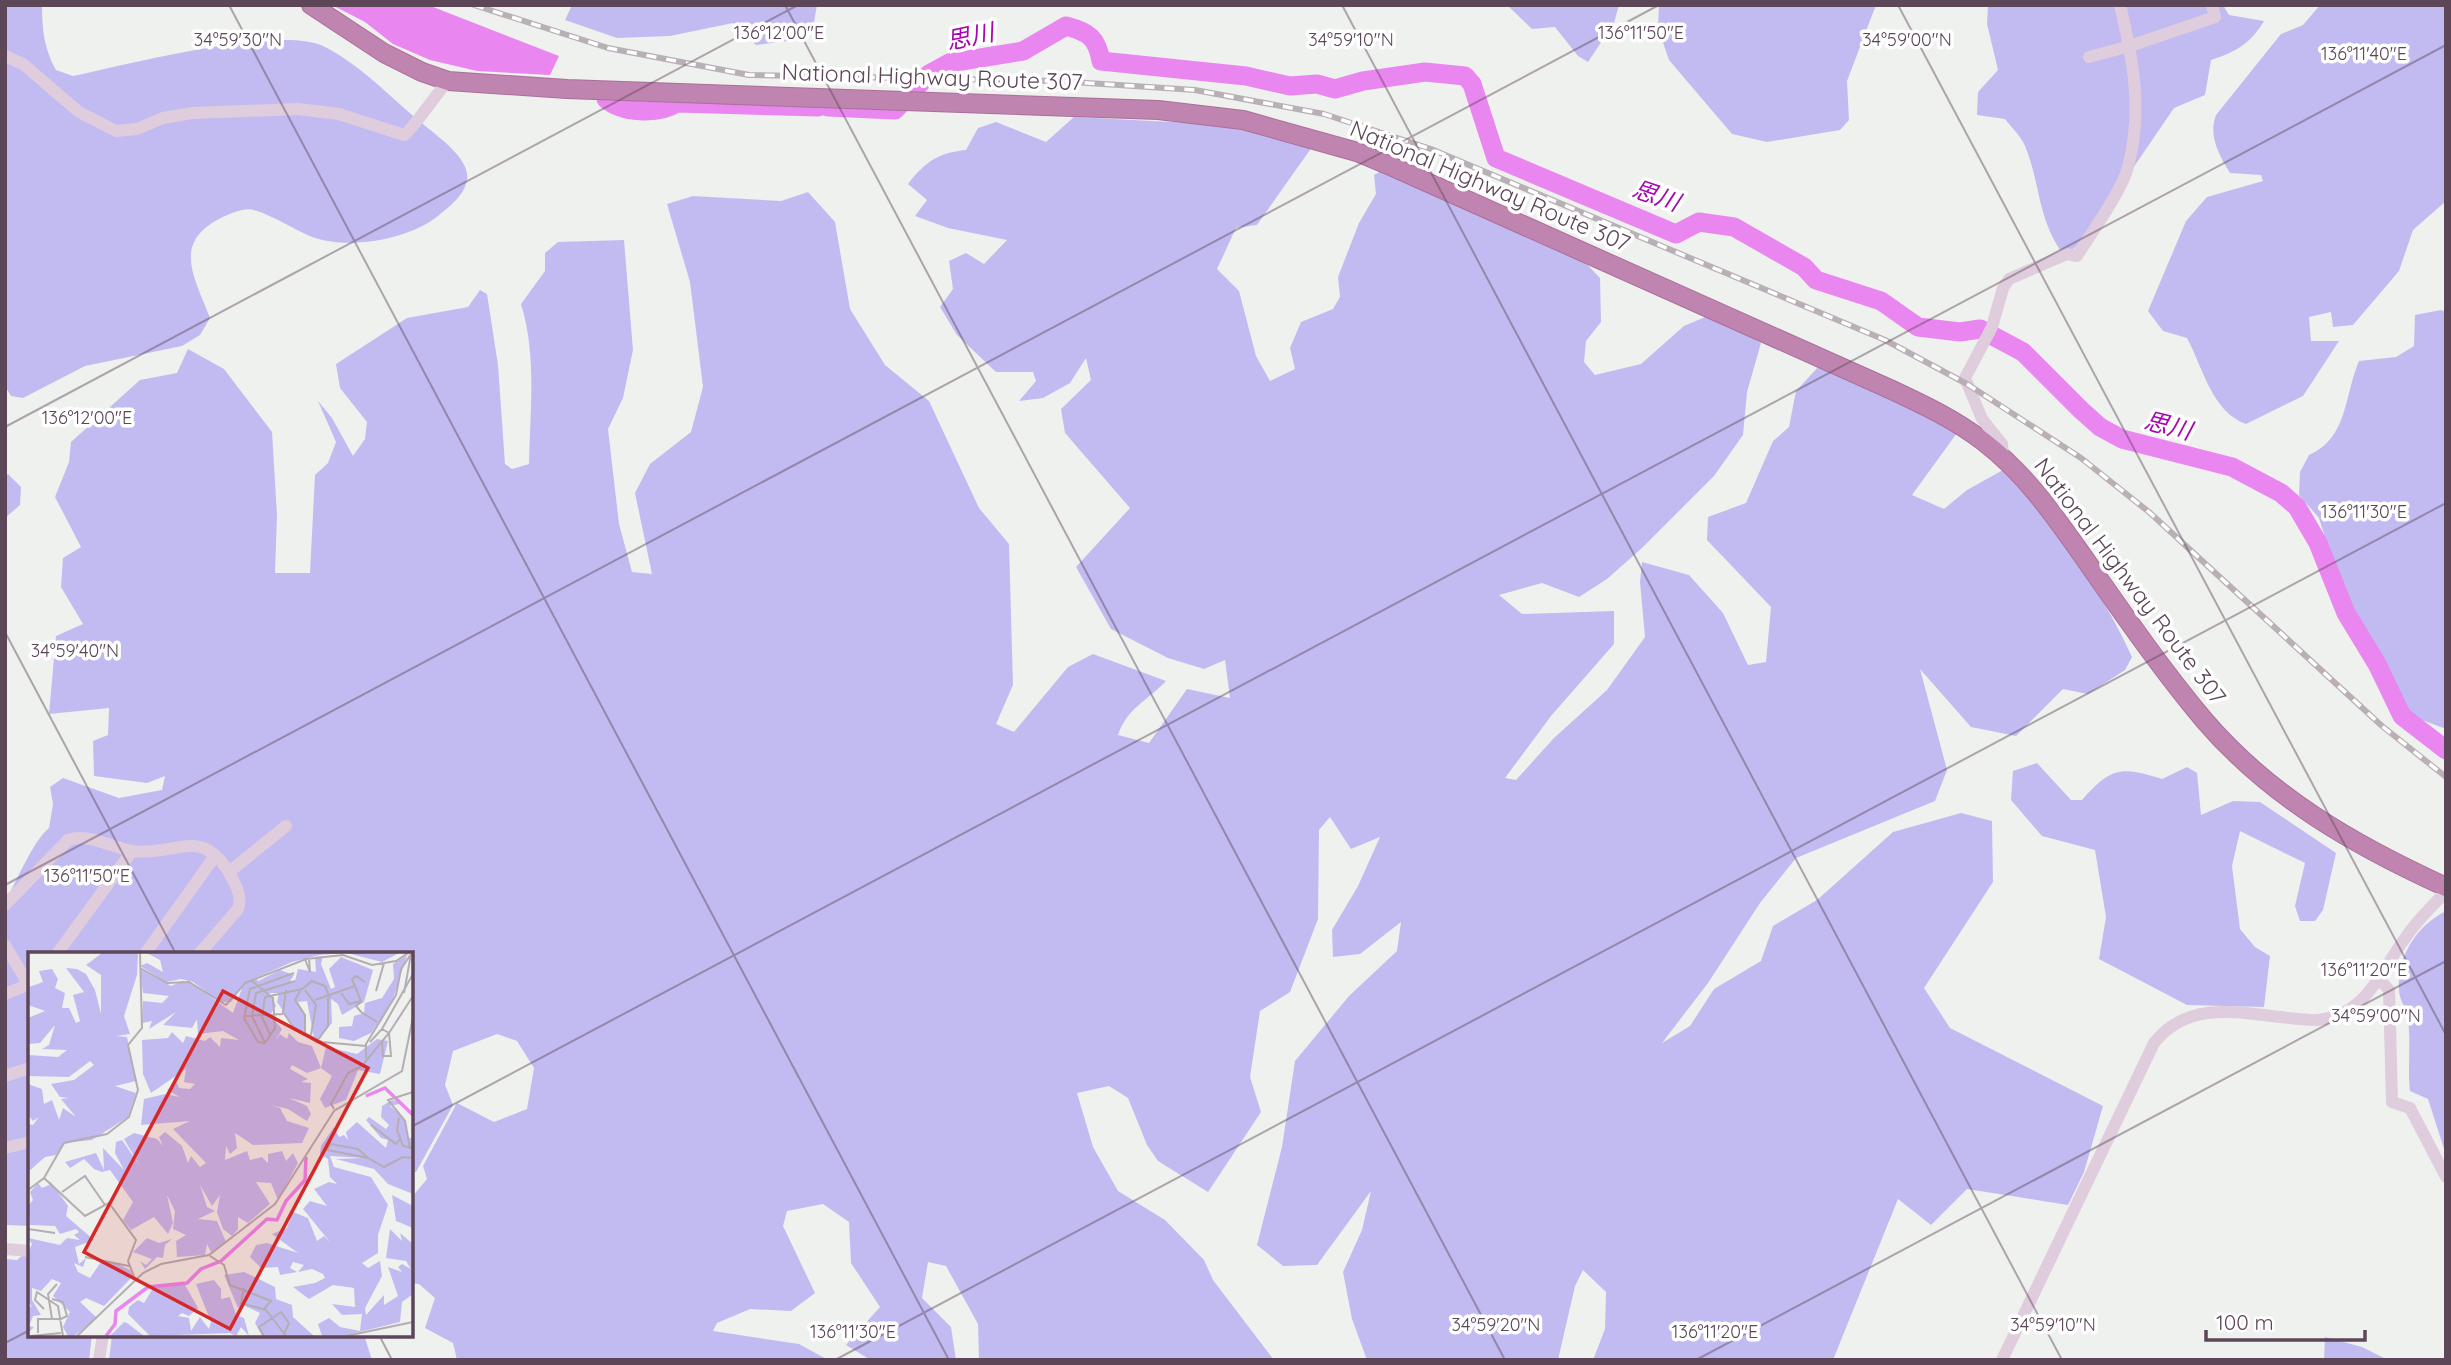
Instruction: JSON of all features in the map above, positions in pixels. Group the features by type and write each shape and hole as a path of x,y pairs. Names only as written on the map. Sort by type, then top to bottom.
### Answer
{"highway":[{"name":"National Highway Route 307","path":"311,5 384,53 422,72 448,81 567,89 907,99 1206,114 1255,123 1357,152 1937,411 1984,441 2040,495 2196,709 2241,758 2280,793 2321,822 2376,855 2446,889"}],"street":[{"path":"2003,458 2002,443 1982,419 1965,378 1989,332 2003,288 2010,279 2067,254 2077,257 2128,169 2135,117 2136,78 2120,5"},
{"path":"2089,57 2130,47 2215,17 2212,5"},
{"path":"5,56 23,64 73,107 116,131 137,129 163,118 192,113 298,109 340,114 404,135 413,128 423,110 448,81"},
{"path":"229,872 286,827"},
{"path":"5,905 68,840 87,838 132,851 193,844 215,856 229,872 237,887 240,902 238,909 202,952"},
{"path":"58,952 132,851"},
{"path":"146,952 215,856"},
{"path":"2002,1360 2154,1043 2164,1031 2185,1017 2204,1012 2301,1020 2334,1018 2358,1005 2379,979 2406,936 2446,889"},
{"path":"5,945 28,984"},
{"path":"2379,979 2389,990 2392,1102 2410,1108 2446,1177"},
{"path":"5,994 28,986"},
{"path":"5,1076 28,1069"},
{"path":"5,1148 28,1142"},
{"path":"5,1249 28,1251"},
{"path":"99,1360 103,1337"}],"shaded area":[{"path":"5,5 42,5 44,39 52,62 56,70 73,76 238,43 301,41 323,46 362,72 452,149 467,172 465,186 452,204 425,224 394,237 377,240 343,243 327,241 250,209 223,217 204,229 195,240 191,251 194,277 210,318 200,335 182,346 85,366 23,398 11,396 5,386"},
{"path":"332,5 428,5 559,56 550,75 477,71 430,60 393,44 365,22"},
{"path":"572,5 817,5 814,22 797,31 795,40 756,45 733,23 670,36 617,38 565,20"},
{"path":"1507,5 1619,5 1614,23 1588,62 1578,56 1555,27 1532,29"},
{"path":"1659,5 1876,5 1847,81 1849,120 1840,130 1767,142 1732,134 1669,60 1658,28"},
{"path":"1988,5 2223,5 2229,15 2264,21 2242,46 2211,60 2205,95 2174,108 2086,237 2073,249 2060,250 2047,224 2030,159 2021,139 2005,119 1977,115 1978,92 1998,70 1987,24"},
{"path":"2320,5 2446,5 2446,201 2413,230 2399,271 2353,325 2333,327 2331,312 2309,317 2311,341 2339,341 2303,396 2246,424 2234,418 2217,399 2187,338 2163,331 2148,311 2186,221 2207,197 2263,181 2261,175 2230,173 2214,138 2216,115 2281,34 2303,25"},
{"path":"1074,117 1231,125 1312,147 1257,225 1236,228 1217,269 1239,291 1256,356 1270,381 1295,369 1290,348 1301,322 1333,309 1340,297 1338,277 1359,223 1376,194 1374,175 1385,169 1581,258 1600,278 1601,322 1586,341 1584,362 1595,375 1641,364 1684,326 1710,315 1761,343 1747,392 1743,435 1714,476 1642,548 1607,579 1579,597 1542,583 1499,595 1522,614 1614,611 1614,644 1551,716 1505,778 1516,780 1554,738 1607,690 1645,637 1640,582 1642,562 1689,575 1723,613 1748,665 1766,662 1771,607 1707,540 1708,517 1746,503 1773,441 1789,427 1796,391 1820,365 1909,403 1957,433 1912,495 1944,509 1967,490 2003,470 2040,513 2091,582 2132,657 2125,670 2088,694 2063,689 2016,736 1971,727 1920,669 1947,770 1935,801 1796,858 1760,903 1708,983 1662,1043 1690,1026 1714,989 1761,961 1773,926 1817,900 1893,832 1961,813 1992,821 1993,882 1924,988 1950,1028 2103,1106 2084,1172 2068,1205 1967,1189 1931,1225 1898,1199 1833,1360 1593,1360 1605,1329 1606,1292 1583,1270 1575,1286 1558,1360 1367,1360 1352,1319 1343,1272 1362,1230 1371,1191 1317,1265 1283,1266 1257,1245 1282,1147 1295,1061 1349,996 1397,951 1401,922 1360,954 1333,957 1332,930 1358,886 1380,837 1351,849 1330,817 1319,830 1318,919 1290,992 1260,1011 1250,1077 1261,1112 1208,1192 1158,1161 1147,1145 1128,1098 1109,1086 1077,1093 1093,1147 1118,1191 1165,1220 1204,1260 1213,1280 1274,1360 979,1360 978,1324 946,1266 928,1262 922,1298 951,1327 956,1360 869,1359 846,1345 880,1307 851,1263 849,1222 823,1204 787,1211 783,1226 815,1293 791,1311 750,1309 717,1323 713,1331 799,1344 828,1360 457,1360 453,1343 425,1328 435,1298 419,1284 413,1283 413,1196 427,1179 423,1166 457,1103 494,1122 527,1109 534,1068 517,1041 497,1034 453,1051 445,1085 453,1105 416,1172 413,1172 413,952 28,952 28,1226 5,1225 5,901 31,852 49,828 53,804 50,787 63,778 119,798 162,790 165,776 147,783 94,776 93,741 108,735 109,708 49,714 56,636 83,624 61,587 63,558 81,547 55,497 69,462 71,442 140,380 177,373 188,349 224,369 272,432 277,515 275,573 310,573 315,475 328,463 336,442 318,401 332,418 353,456 365,439 367,422 340,388 336,364 407,318 468,307 480,290 487,294 498,365 505,464 512,469 529,464 531,363 521,304 545,271 545,253 558,242 624,240 633,350 623,398 608,429 619,524 632,572 652,574 635,493 650,464 691,432 703,387 690,282 667,204 693,196 781,201 808,192 835,222 850,309 885,365 929,401 979,508 1009,544 1013,685 996,724 1014,732 1068,667 1093,654 1166,681 1132,711 1118,735 1149,743 1187,689 1230,698 1225,660 1204,669 1168,658 1111,629 1076,567 1130,508 1065,433 1061,409 1091,380 1086,358 1070,383 1043,398 1019,401 1036,381 1033,372 996,372 957,335 940,307 953,289 949,261 966,253 984,264 1007,240 948,228 915,216 927,200 908,184 933,159 966,150 978,128 996,122 1046,142"},
{"path":"2441,310 2446,312 2446,729 2414,717 2397,694 2373,646 2347,608 2319,518 2299,495 2300,472 2309,455 2322,448 2338,427 2359,361 2396,357 2414,346 2415,315"},
{"path":"8,474 21,487 20,505 5,518 5,476"},
{"path":"2037,763 2071,800 2082,800 2101,781 2117,772 2136,772 2162,779 2187,767 2197,773 2201,815 2233,801 2260,802 2336,853 2323,910 2315,921 2300,921 2295,906 2305,863 2240,831 2232,866 2240,929 2255,947 2270,956 2264,1007 2187,1005 2099,959 2106,917 2095,850 2042,836 2011,800 2013,771"},
{"path":"2446,911 2446,1155 2428,1099 2410,1091 2408,1024 2400,996 2399,978 2405,954 2417,934 2435,917"},
{"path":"23,1255 28,1256 28,1337 92,1337 89,1360 5,1360 5,1259 17,1260"},
{"path":"112,1337 365,1337 372,1360 109,1360"},
{"path":"2325,1337 2362,1347 2388,1360 2324,1360"}],"waterway":[{"name":"思川","path":"828,107 895,110 929,74 949,63 1023,51 1066,26 1091,37 1101,61 1246,76 1290,86 1317,84 1335,89 1363,81 1425,72 1465,76 1472,84 1496,158 1676,234 1699,222 1734,227 1804,267 1816,280 1881,301 1918,327 1960,332 1980,329 2023,352 2100,427 2122,439 2232,467 2281,493 2297,507 2318,543 2346,613 2377,664 2402,716 2446,750"},
{"name":"思川","path":"606,99 621,107 640,111 660,109 677,103 818,107"}],"railway":[{"path":"474,5 608,48 749,75 1057,81 1195,90 1324,114 1431,149 1885,340 1967,384 2081,458 2149,512 2382,726 2446,777"}]}
